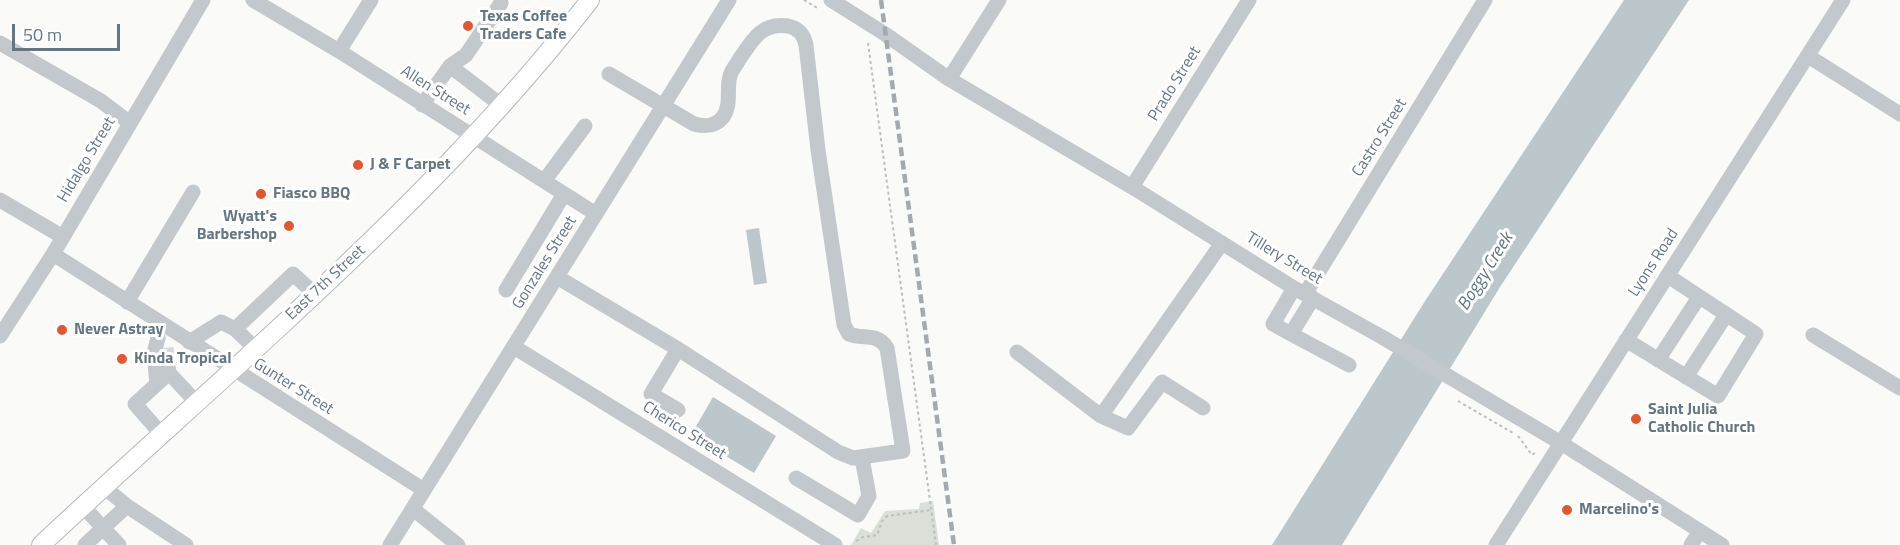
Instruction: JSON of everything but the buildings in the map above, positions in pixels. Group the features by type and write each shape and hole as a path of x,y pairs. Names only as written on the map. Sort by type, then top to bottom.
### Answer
{"main road":[{"name":"East 7th Street","path":"41,545 256,349 422,191 501,105 590,0"}],"street":[{"name":"Hidalgo Street","path":"0,336 63,237 203,0"},
{"name":"Allen Street","path":"254,0 339,51 596,214"},
{"path":"339,51 371,0"},
{"name":"Gonzales Street","path":"390,545 729,0"},
{"name":"Tillery Street","path":"831,0 885,33 949,79 1132,187 1304,293 1561,443 1722,545"},
{"path":"949,79 999,0"},
{"name":"Prado Street","path":"1132,187 1250,0"},
{"name":"Castro Street","path":"1304,293 1485,0"},
{"name":"Lyons Road","path":"1496,545 1843,0"},
{"path":"422,105 450,66 466,55 501,3"},
{"path":"557,277 678,349 838,452 853,458 862,458 903,451 887,348 883,341 876,337 849,334 844,325 818,150 805,38 792,27 782,25 768,27 758,33 730,76 728,109 714,125 704,127 694,124 609,74"},
{"path":"0,43 101,101 130,123"},
{"path":"1808,56 1900,114"},
{"path":"450,66 501,105"},
{"path":"543,181 585,126"},
{"path":"127,302 193,192"},
{"path":"507,290 564,194"},
{"path":"0,200 63,237"},
{"path":"1101,417 1222,243"},
{"name":"Gunter Street","path":"52,254 127,302 163,337 189,342 424,490"},
{"path":"236,329 294,274 315,294"},
{"path":"1626,340 1718,396 1756,334 1668,276"},
{"path":"1304,293 1273,324 1349,365"},
{"path":"1291,334 1304,293"},
{"path":"1658,360 1699,297"},
{"path":"1686,377 1726,315"},
{"path":"189,342 221,322 236,329 256,349"},
{"path":"1813,335 1900,388"},
{"path":"157,384 154,353 163,337"},
{"name":"Cherico Street","path":"514,347 835,545"},
{"path":"678,349 651,394 678,411"},
{"path":"1017,352 1101,417 1128,428 1162,382 1203,408"},
{"path":"162,435 135,404 157,384 169,369 197,403"},
{"path":"796,478 858,515 869,496 862,458"},
{"path":"104,487 127,506 186,545"},
{"path":"83,506 119,545"},
{"path":"85,545 127,506"},
{"path":"413,509 458,545"},
{"path":"1691,545 1700,531"}],"path":[{"path":"869,43 936,545"},
{"path":"1458,401 1520,438 1532,455 1538,450"},
{"path":"856,541 863,537 877,535 882,521 887,516 931,510"}],"shaded area":[{"path":"933,501 939,545 851,545 861,528 871,533 885,511 919,509 920,503"}],"water":[{"name":"Boggy Creek","path":"1624,0 1689,0 1500,287 1342,545 1272,545 1427,298"},
{"path":"759,228 767,283 754,285 746,230"},
{"path":"713,397 776,436 754,473 691,435"}],"tunnel":[{"path":"166,348 168,365"}],"railway":[{"path":"881,0 954,545"}],"place":[{"name":"Texas Coffee Traders Cafe","path":"468,26"},
{"name":"J & F Carpet","path":"358,165"},
{"name":"Fiasco BBQ","path":"261,194"},
{"name":"Wyatt's Barbershop","path":"289,226"},
{"name":"Never Astray","path":"62,330"},
{"name":"Kinda Tropical","path":"122,359"},
{"name":"Saint Julia Catholic Church","path":"1636,419"},
{"name":"Marcelino's","path":"1567,510"}]}
